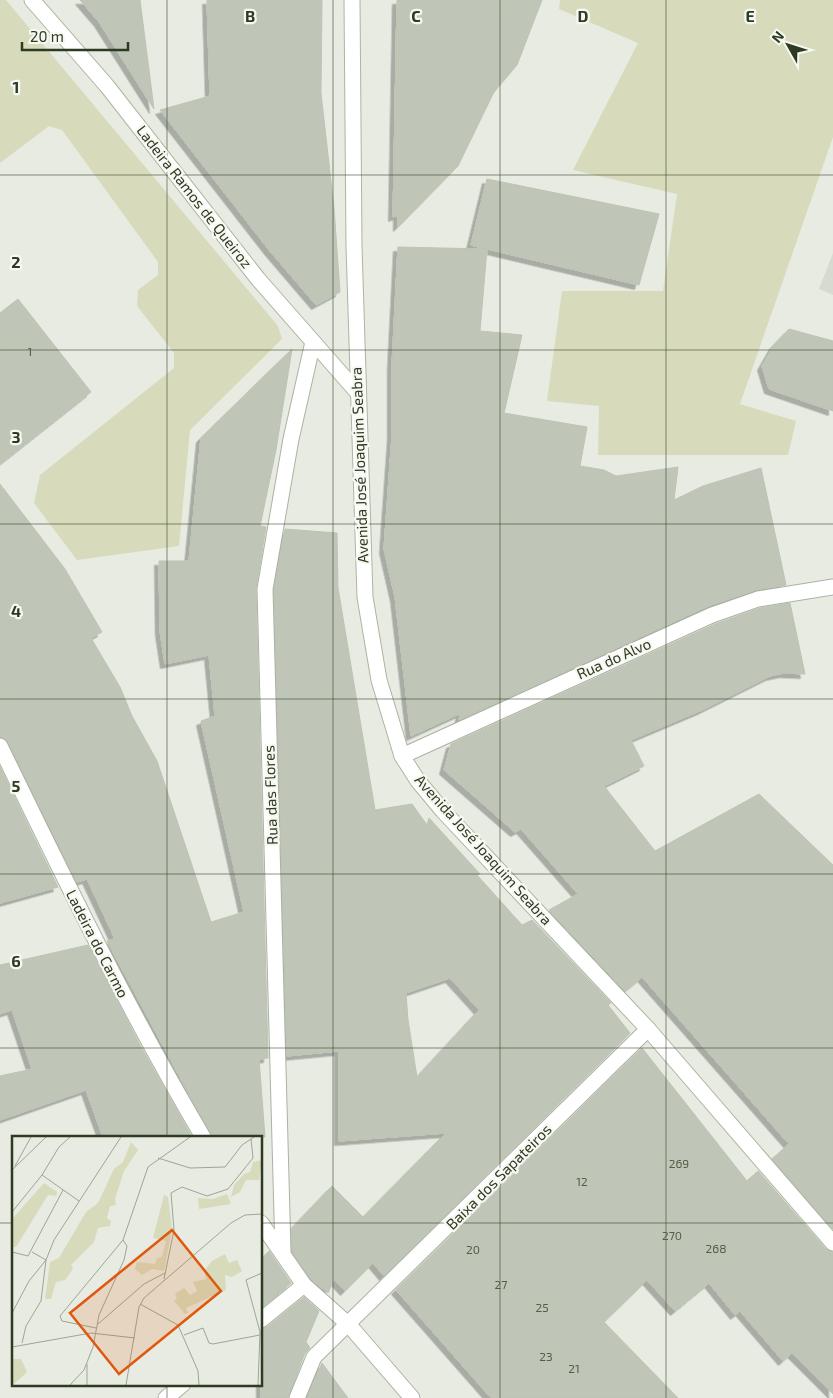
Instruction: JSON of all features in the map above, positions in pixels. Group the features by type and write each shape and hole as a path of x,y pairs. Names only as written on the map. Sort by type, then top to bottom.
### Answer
{"street":[{"name":"Ladeira Ramos de Queiroz","path":"32,0 107,86 258,279 358,393"},
{"name":"Avenida José Joaquim Seabra","path":"352,0 358,393 365,597 379,680 402,756 418,781 443,810 648,1029 833,1242"},
{"name":"Rua das Flores","path":"283,1252 265,589 292,440 314,342"},
{"name":"Rua do Alvo","path":"402,756 712,615 758,599 833,587"},
{"name":"Ladeira do Carmo","path":"0,746 92,935 152,1050 202,1136"},
{"name":"Baixa dos Sapateiros","path":"297,1398 314,1357 349,1325 648,1029"},
{"path":"262,1224 283,1252 304,1285 349,1325 412,1398"},
{"path":"262,1319 304,1285"},
{"path":"166,1398 181,1386"}],"shaded area":[{"path":"833,253 833,295 819,289"}],"green space":[{"path":"0,0 6,0 278,326 282,339 190,430 179,546 77,560 34,503 40,475 174,368 174,353 137,306 138,290 158,275 158,262 62,130 49,126 0,163"},
{"path":"560,0 833,0 833,137 740,404 796,421 788,455 598,455 599,406 547,401 562,291 663,291 677,194 573,170 638,43 559,9"}],"building":[{"path":"80,0 140,0 154,109 99,22"},
{"path":"207,0 322,0 321,93 334,208 340,292 316,305 269,250 160,110 210,96"},
{"path":"397,0 542,0 517,65 494,92 458,166 398,227 398,215 393,217"},
{"path":"487,179 659,214 639,285 487,249 480,331 522,335 504,413 587,427 580,466 604,470 616,476 678,467 674,500 703,486 761,468 786,585 755,590 708,606 459,720 461,713 411,736 395,597 384,549 392,436 392,365 398,247 486,249 471,245"},
{"path":"18,299 91,392 0,464 0,313"},
{"path":"789,329 833,341 833,411 769,389 762,366 774,345"},
{"path":"292,349 276,450 260,526 266,527 256,589 268,1058 259,1059 265,1137 211,1136 107,941 115,939 87,879 77,882 8,742 0,737 0,484 65,569 102,632 91,638 120,687 132,716 157,761 211,922 244,912 201,721 215,716 209,655 165,664 160,631 159,561 189,561 201,438"},
{"path":"285,529 337,533 338,588 375,810 412,804 427,825 429,818 480,874 477,875 522,925 532,920 611,1003 608,1005 630,1033 384,1276 373,1263 345,1291 334,1279 328,1293 311,1279 292,1252 292,1228 332,1186 363,1217 446,1133 339,1141 339,1051 287,1056 274,590","holes":["450,978 479,1010 417,1077 408,1020 406,993"]},
{"path":"790,603 805,674 784,673 770,676 702,710 631,740 644,766 604,786 655,851 759,794 833,865 833,1229 772,1159 789,1144 642,977 625,991 549,910 578,894 521,829 515,832 444,770 451,744 715,624 760,608"},
{"path":"0,767 58,887 0,903"},
{"path":"88,945 140,1045 191,1136 103,1136 86,1090 0,1120 0,1076 32,1069 12,1010 0,1014 0,965"},
{"path":"642,1048 747,1181 758,1171 826,1249 833,1252 833,1394 792,1353 783,1361 740,1311 735,1315 709,1283 675,1311 647,1280 604,1322 678,1398 491,1398 396,1290"},
{"path":"269,1251 291,1283 262,1307 262,1258"},
{"path":"304,1297 319,1311 306,1342 310,1348 305,1353 288,1398 261,1398 262,1329 267,1327"},
{"path":"322,1363 348,1398 307,1398"}]}
